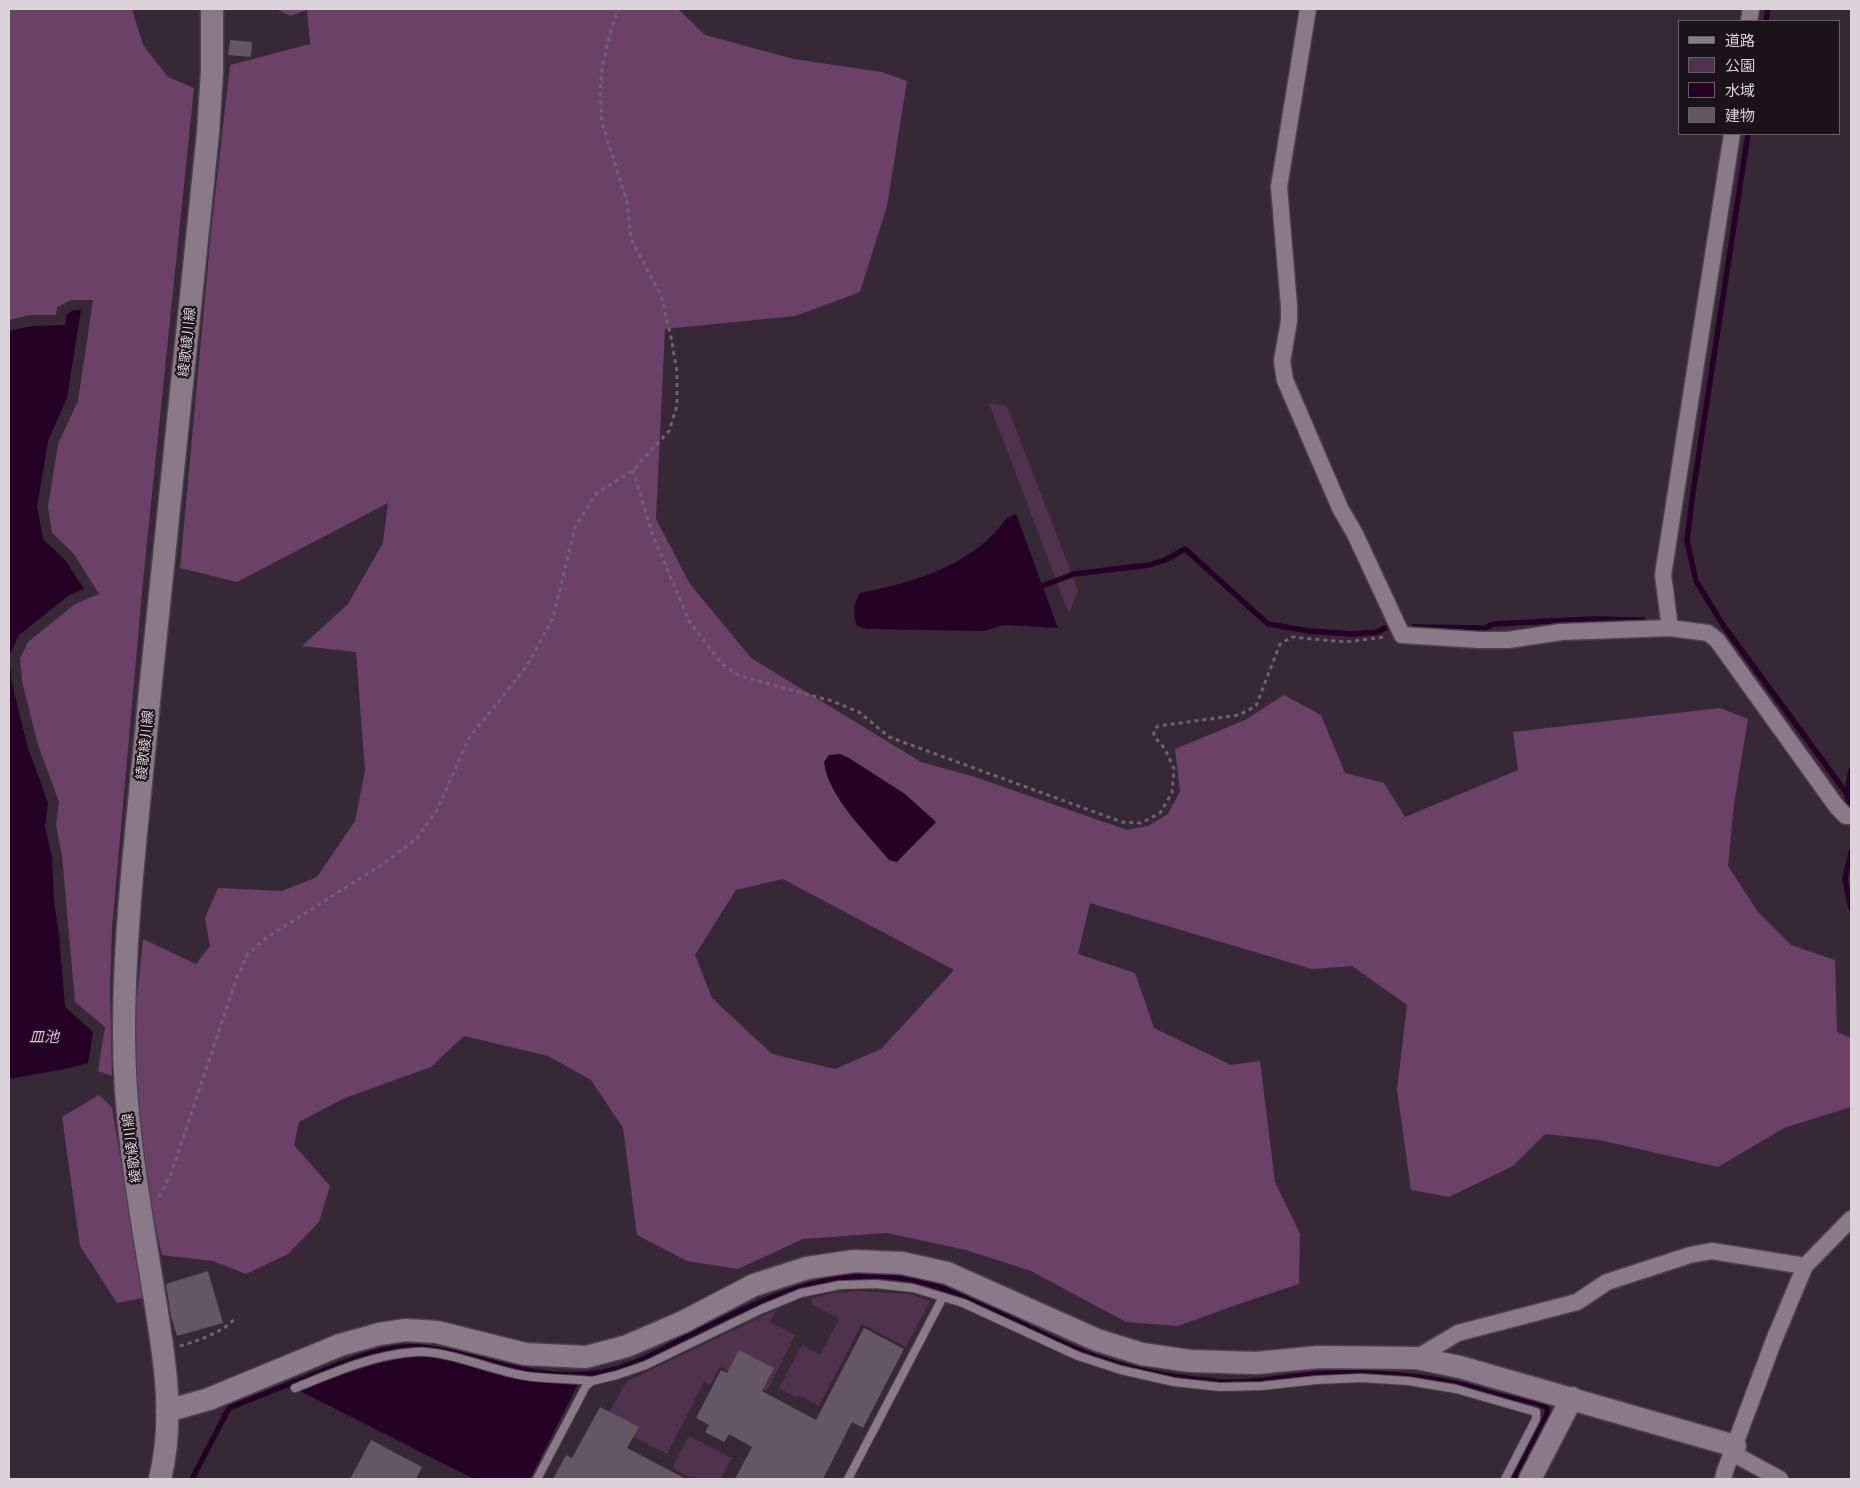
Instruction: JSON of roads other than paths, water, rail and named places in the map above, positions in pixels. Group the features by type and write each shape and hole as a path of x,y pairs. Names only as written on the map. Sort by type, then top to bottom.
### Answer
{"street":[{"name":"綾歌綾川線","path":"160,1479 164,1458 167,1411 162,1351 132,1157 126,1087 124,1027 127,942 154,656 208,133 212,72 212,9"},
{"path":"1308,9 1279,187 1289,306 1289,321 1282,361 1285,380 1340,508 1355,534 1402,635 1508,640 1562,632 1670,628 1708,633 1717,640 1848,816"},
{"path":"1670,628 1663,575 1732,135"},
{"path":"1723,1479 1724,1471 1734,1450 1774,1340 1805,1266 1851,1219"},
{"path":"1416,1358 1458,1333 1577,1302 1607,1282 1690,1255 1712,1251 1805,1266"},
{"path":"167,1411 209,1399 340,1345 379,1334 406,1330 437,1332 525,1354 586,1357 635,1343 683,1322 754,1285 807,1268 854,1261 902,1263 947,1273 1097,1340 1142,1354 1190,1361 1256,1363 1318,1357 1416,1358 1460,1367 1572,1398 1734,1450 1780,1479"},
{"path":"1530,1479 1572,1398"}],"lane":[{"path":"295,1388 355,1363 382,1355 418,1351 450,1356 515,1374 546,1379 592,1381 646,1366 762,1308 801,1293 840,1285 876,1284 913,1288 943,1297 1078,1356 1121,1370 1174,1382 1220,1387 1262,1386 1325,1379 1361,1378 1399,1381 1456,1389 1536,1412 1536,1419 1505,1479"},
{"path":"848,1479 943,1297"},
{"path":"537,1479 586,1386 592,1381"}],"water":[{"path":"74,310 81,310 67,398 48,441 37,507 43,539 66,561 84,589 69,595 19,635 9,656 9,331 32,326 65,325 67,314"},
{"path":"1016,514 1058,628 1003,625 984,631 867,629 857,626 854,610 860,593 916,579 956,562 981,546 1009,517"},
{"name":"皿池","path":"9,656 12,683 27,745 48,803 45,826 52,857 54,901 65,1007 93,1032 88,1063 9,1079"},
{"path":"840,754 905,794 936,822 897,862 889,860 850,814 833,788 824,762 829,755"},
{"path":"420,1356 447,1360 512,1377 578,1384 530,1479 474,1479 300,1391 373,1365"}],"waterway":[{"path":"1766,20 1768,9"},
{"path":"1748,135 1687,541 1696,581 1723,625 1847,794 1851,808"},
{"path":"1037,588 1074,574 1149,565 1165,560 1185,549 1268,624 1309,631 1352,634 1377,632 1385,628"},
{"path":"1414,627 1485,628 1493,624 1592,619 1643,620"},
{"path":"1847,794 1851,770"},
{"path":"1851,852 1845,879 1851,908"},
{"path":"192,1479 229,1408 364,1355 404,1347 432,1348 506,1366 540,1372 573,1375 591,1374 608,1371 638,1361 750,1306 794,1289 841,1278 866,1276 892,1277 942,1288 966,1297 1085,1353 1125,1366 1165,1375 1234,1382 1330,1373 1392,1374 1454,1383 1542,1405 1547,1408 1547,1415 1514,1479"}]}
